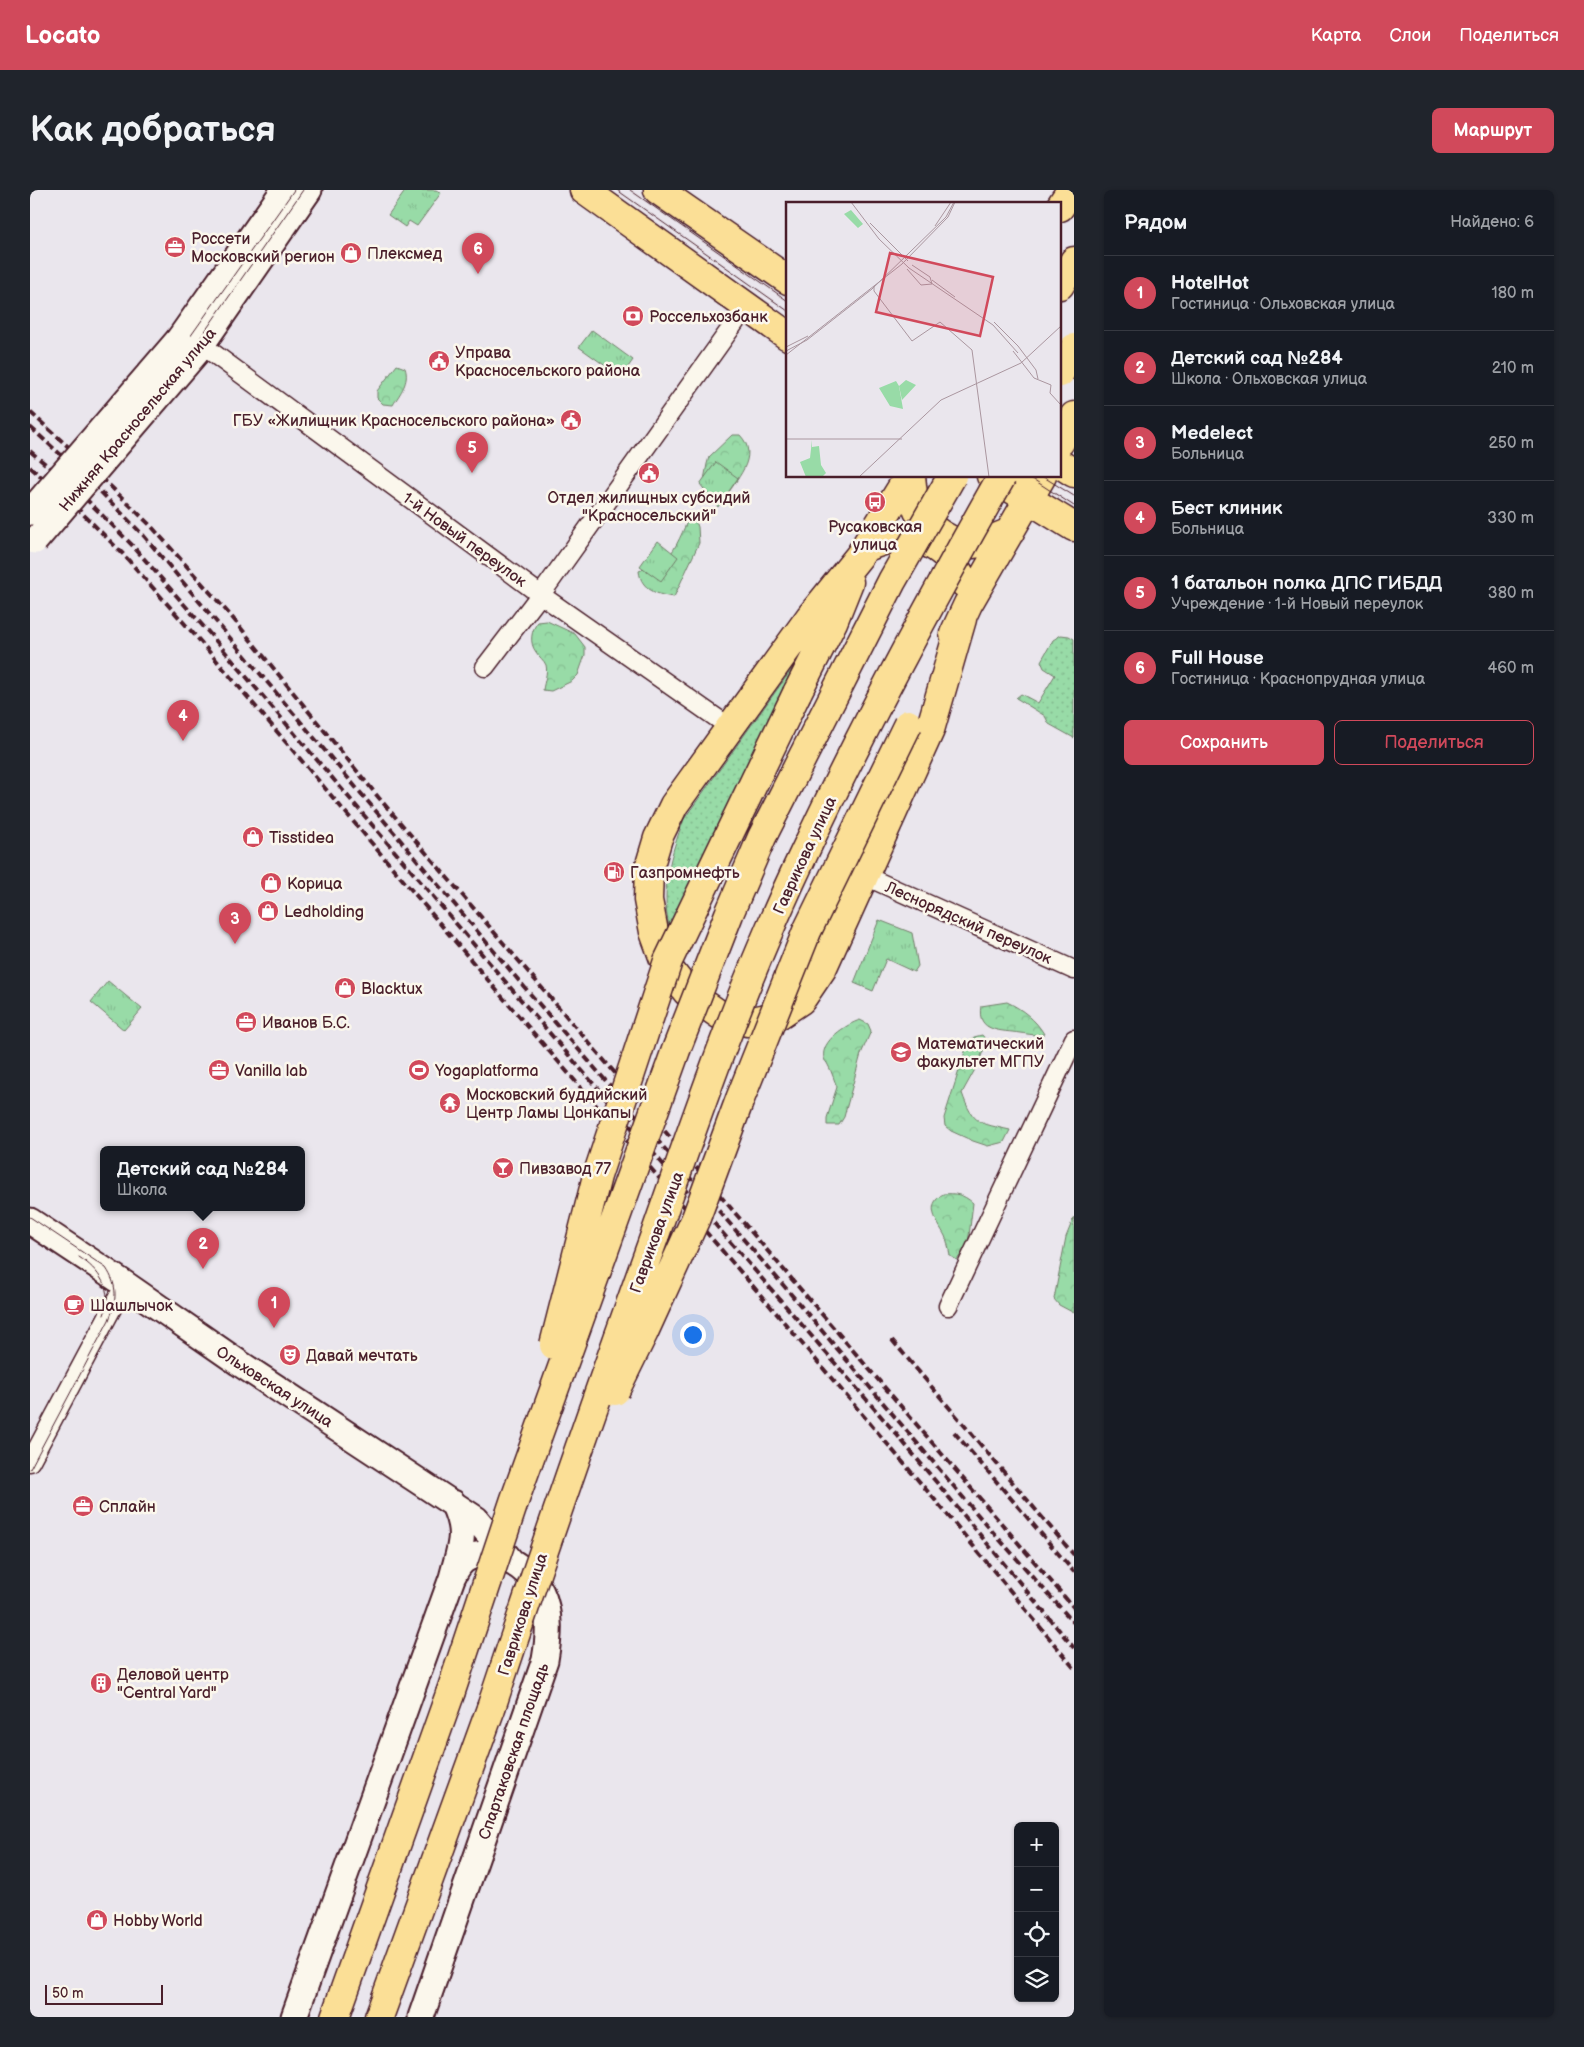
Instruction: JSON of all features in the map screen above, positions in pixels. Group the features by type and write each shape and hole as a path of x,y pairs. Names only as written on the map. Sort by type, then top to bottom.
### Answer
{"main road":[{"path":"584,190 786,335"},
{"path":"658,190 786,279"},
{"path":"1062,204 1071,190"},
{"path":"1062,282 1074,261"},
{"path":"1062,369 1074,348"},
{"path":"1062,358 1069,362 1074,362"},
{"path":"1062,367 1074,379"},
{"path":"1062,438 1074,416"},
{"path":"1062,465 1074,473"},
{"path":"515,1499 597,1176 668,961 833,622 862,552 877,542 905,538 920,540 935,546 957,567 964,584 965,612 930,730 822,969 801,1000 777,1016 747,1022 720,1015 687,992 666,965 654,932 648,900 650,868 658,838 674,805 810,616 862,552 909,478"},
{"path":"910,478 912,492 918,510 930,526 942,535 954,541 970,544 983,543 1010,532"},
{"path":"335,2017 450,1694 515,1499 676,1050 732,905 762,838 892,581 951,478"},
{"path":"994,478 1074,527"},
{"name":"Гаврикова улица","path":"379,2017 492,1708 558,1507 715,1066 768,934 804,851 932,600 1001,478"},
{"path":"558,1507 644,1332 696,1218 740,1099 807,931 965,612 1041,478"}],"street":[{"name":"Нижняя Красносельская улица","path":"30,512 193,346 284,190"},
{"name":"Нижняя Красносельская улица","path":"32,544 193,346 309,190"},
{"path":"485,667 541,595 746,307"},
{"name":"1-й Новый переулок","path":"193,346 541,595 731,728"},
{"name":"Леснорядский переулок","path":"863,875 1074,970"},
{"path":"948,1306 1074,1039"},
{"name":"Ольховская улица","path":"30,1221 239,1363 476,1519 511,1561"},
{"path":"30,1462 125,1284"},
{"name":"Спартаковская площадь","path":"452,1578 462,1536 461,1521 453,1503"},
{"name":"Спартаковская площадь","path":"294,2017 452,1578 458,1565 468,1558 482,1554 495,1555 511,1561 532,1578 540,1590 546,1605 548,1628 545,1660 421,2017"}],"green space":[{"path":"406,190 436,190 441,193 417,226 409,221 405,227 388,215"},
{"path":"592,330 633,360 621,377 579,347"},
{"path":"397,365 405,368 405,383 393,405 383,404 377,398 377,391"},
{"path":"732,435 740,435 746,443 747,460 724,500 715,499 704,480 707,464 709,457"},
{"path":"716,462 738,478 718,507 700,484"},
{"path":"695,519 698,527 699,543 674,597 656,593 643,583 639,571 662,563 677,544 687,522"},
{"path":"658,541 678,557 661,581 640,566"},
{"path":"827,620 669,927 666,898 668,872 684,819"},
{"path":"547,621 575,634 585,647 585,655 578,675 572,681 551,691 543,690 546,665 532,645 532,633 536,625 538,622"},
{"path":"1061,635 1074,639 1074,738 1049,724 1045,716 1016,698 1021,694 1038,703 1055,675 1044,668 1041,661 1053,640"},
{"path":"879,920 912,933 918,966 914,972 886,959 873,991 854,983"},
{"path":"108,981 142,1009 124,1030 91,1002"},
{"path":"1007,1002 1028,1015 1044,1034 1035,1035 998,1030 986,1026 982,1021 981,1006"},
{"path":"860,1020 868,1024 871,1031 861,1054 844,1117 839,1125 827,1125 827,1118 837,1087 824,1059 826,1045 842,1029"},
{"path":"982,1035 987,1041 978,1064 962,1093 970,1111 979,1121 1010,1130 1004,1142 988,1146 951,1131 945,1126 944,1118 968,1042 974,1037"},
{"path":"943,1194 959,1195 973,1203 968,1244 957,1260 950,1256 946,1239 934,1214 934,1204"},
{"path":"1074,1217 1074,1313 1059,1305 1054,1299 1066,1237"}],"tram line":[{"path":"30,524 185,344 294,190"},
{"path":"30,538 192,350 303,190"},
{"path":"617,190 786,310"},
{"path":"630,190 786,300"},
{"path":"1031,478 1074,506"},
{"path":"1045,478 1074,496"},
{"path":"30,1217 106,1268 113,1281 115,1293 114,1306 109,1320 30,1469"},
{"path":"79,1257 93,1268 103,1282 107,1297 104,1315"}],"railway":[{"path":"30,412 98,474 152,527 231,616 379,798 1074,1608"},
{"path":"30,427 91,482 144,536 520,982 784,1286 984,1522 1074,1623"},
{"path":"30,451 81,494 132,545 210,634 515,993 898,1436 1074,1648"},
{"path":"30,467 73,504 123,554 200,641 504,999 771,1307 946,1513 1074,1668"},
{"path":"892,1340 1074,1555"},
{"path":"954,1432 1074,1572"}],"place":[{"name":"Россети Московский регион","path":"175,247"},
{"name":"Плексмед","path":"351,253"},
{"name":"Full House","path":"478,274"},
{"name":"Россельхозбанк","path":"633,316"},
{"name":"Управа Красносельского района","path":"439,361"},
{"name":"ГБУ «Жилищник Красносельского района»","path":"571,420"},
{"name":"1 батальон полка ДПС ГИБДД","path":"472,473"},
{"name":"Отдел жилищных субсидий \"Красносельский\"","path":"649,473"},
{"name":"Русаковская улица","path":"875,502"},
{"name":"Бест клиник","path":"183,741"},
{"name":"Tisstidea","path":"253,837"},
{"name":"Газпромнефть","path":"614,872"},
{"name":"Корица","path":"271,883"},
{"name":"Ledholding","path":"268,911"},
{"name":"Medelect","path":"235,944"},
{"name":"Blacktux","path":"345,988"},
{"name":"Иванов Б.С.","path":"246,1022"},
{"name":"Математический факультет МГПУ","path":"901,1052"},
{"name":"Vanilla lab","path":"219,1070"},
{"name":"Yogaplatforma","path":"419,1070"},
{"name":"Московский буддийский Центр Ламы Цонкапы","path":"450,1103"},
{"name":"Пивзавод 77","path":"503,1168"},
{"name":"Детский сад №284","path":"203,1269"},
{"name":"Шашлычок","path":"74,1305"},
{"name":"HotelHot","path":"274,1328"},
{"name":"Давай мечтать","path":"290,1355"},
{"name":"Сплайн","path":"83,1506"},
{"name":"Деловой центр \"Central Yard\"","path":"101,1683"},
{"name":"Hobby World","path":"97,1920"}]}
